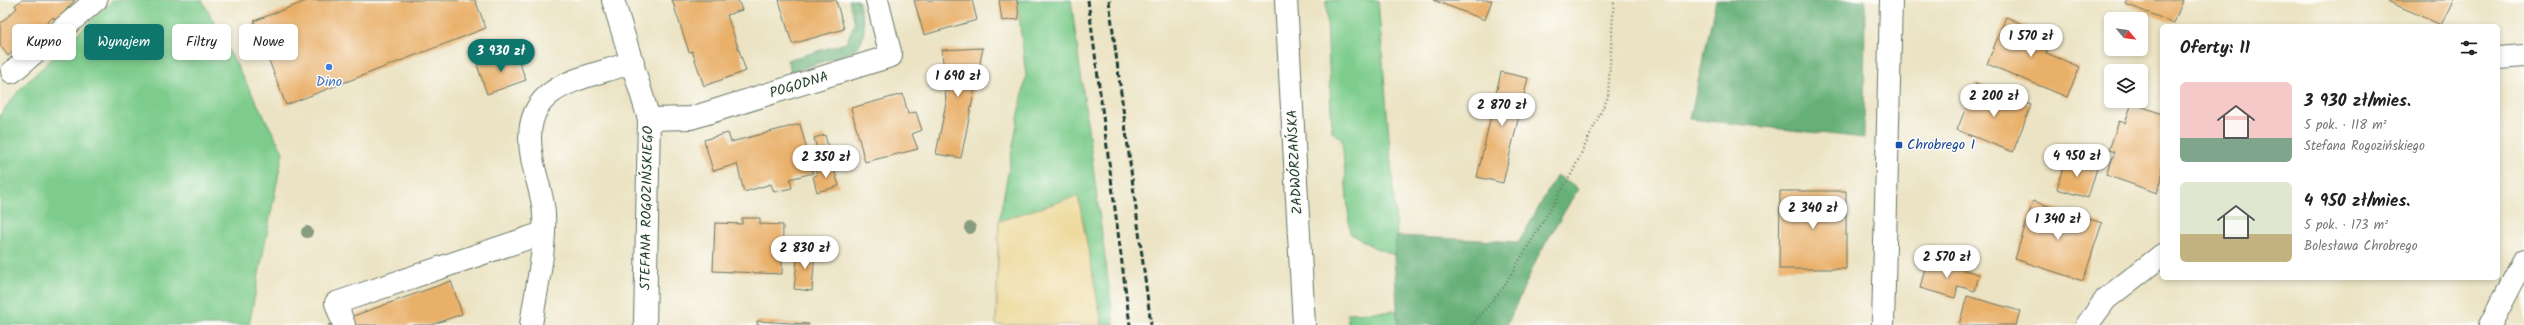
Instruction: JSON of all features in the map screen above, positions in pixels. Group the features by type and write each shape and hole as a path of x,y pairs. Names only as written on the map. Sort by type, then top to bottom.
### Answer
{"street":[{"path":"12,72 96,0"},
{"name":"STEFANA ROGOZIŃSKIEGO","path":"613,0 649,119 644,325"},
{"name":"POGODNA","path":"649,119 691,118 891,56 877,0"},
{"name":"ZADWÓRZAŃSKA","path":"1286,0 1304,325"},
{"path":"1883,325 1891,0"},
{"path":"2500,58 2524,56"},
{"path":"530,325 543,233 542,196 532,158 528,130 533,113 544,99 560,86 633,62"},
{"path":"344,325 336,303 543,233"},
{"path":"2086,325 2106,299 2160,257"},
{"path":"2490,325 2524,260"}],"path":[{"path":"1472,325 1503,288 1572,173 1608,97 1614,0"}],"green space":[{"path":"113,0 202,0 215,24 172,24 172,60 231,60 231,54 283,152 249,325 0,325 0,115 20,89 50,60 76,60 76,35 84,28 84,60 164,60 164,24 88,24"},
{"path":"849,0 858,0 863,22 864,35 858,47 852,52 791,72 787,60 846,43 855,23"},
{"path":"1017,0 1071,0 1114,325 1102,325 1078,196 999,221 1026,76"},
{"path":"1326,0 1378,0 1397,236 1394,255 1373,247 1350,233 1342,139 1332,131"},
{"path":"1716,0 1865,0 1864,138 1690,119"},
{"path":"1557,175 1578,189 1538,256 1507,325 1398,325 1394,255 1397,236 1519,242"},
{"path":"1397,311 1398,325 1348,325 1348,313"}],"sand":[{"path":"1078,196 1102,325 996,325 999,221"}],"building":[{"path":"22,0 75,0 56,21 53,17 46,24 12,24 12,53 8,56 0,45 0,24 17,8 15,5"},
{"name":"Dino","path":"309,0 475,0 486,28 286,105 269,60 298,60 298,24 255,24 254,21"},
{"path":"672,0 738,0 742,10 727,15 746,71 704,86 692,51 689,52"},
{"path":"779,0 836,0 844,29 792,44"},
{"path":"914,0 972,0 977,20 924,35"},
{"path":"999,0 1017,0 1019,19 1002,21"},
{"path":"1433,0 1492,0 1485,20"},
{"path":"2128,0 2183,0 2174,23 2126,4"},
{"path":"2385,0 2454,0 2442,24"},
{"path":"2006,17 2052,37 2046,53 2080,67 2067,97 1987,64"},
{"path":"983,48 961,158 936,154 946,103 942,50"},
{"path":"515,51 526,80 487,94 477,65"},
{"path":"1501,72 1528,78 1503,183 1477,177"},
{"path":"1976,83 2031,105 2013,152 1957,130"},
{"path":"903,94 908,114 916,112 922,130 912,134 918,149 865,162 851,108"},
{"path":"2130,108 2146,108 2160,113 2160,184 2157,193 2106,175 2115,152 2109,150 2119,121 2125,123"},
{"path":"800,124 813,173 790,179 792,188 774,192 771,184 744,192 737,164 713,171 704,140 728,133 731,142"},
{"path":"825,135 829,151 818,154 814,138"},
{"path":"2065,159 2097,168 2088,198 2057,189"},
{"path":"833,165 839,186 817,192 813,176 817,175 815,169"},
{"path":"1780,191 1846,191 1846,269 1779,269"},
{"path":"2033,201 2102,223 2083,281 2015,259"},
{"path":"742,218 760,218 760,224 783,225 782,274 713,271 715,223 742,224"},
{"path":"798,250 815,251 812,291 794,289"},
{"path":"1927,260 1979,274 1975,291 1958,286 1955,298 1920,288"},
{"path":"451,281 462,314 431,325 328,325"},
{"path":"1967,296 2020,311 2016,325 1959,325"},
{"path":"757,321 809,324 809,325 757,325"}],"railway":[{"path":"1088,0 1130,325"},
{"path":"1109,0 1151,325"}],"place":[{"name":"Dino","path":"329,67"},
{"name":"Chrobrego I","path":"1899,145"}]}
